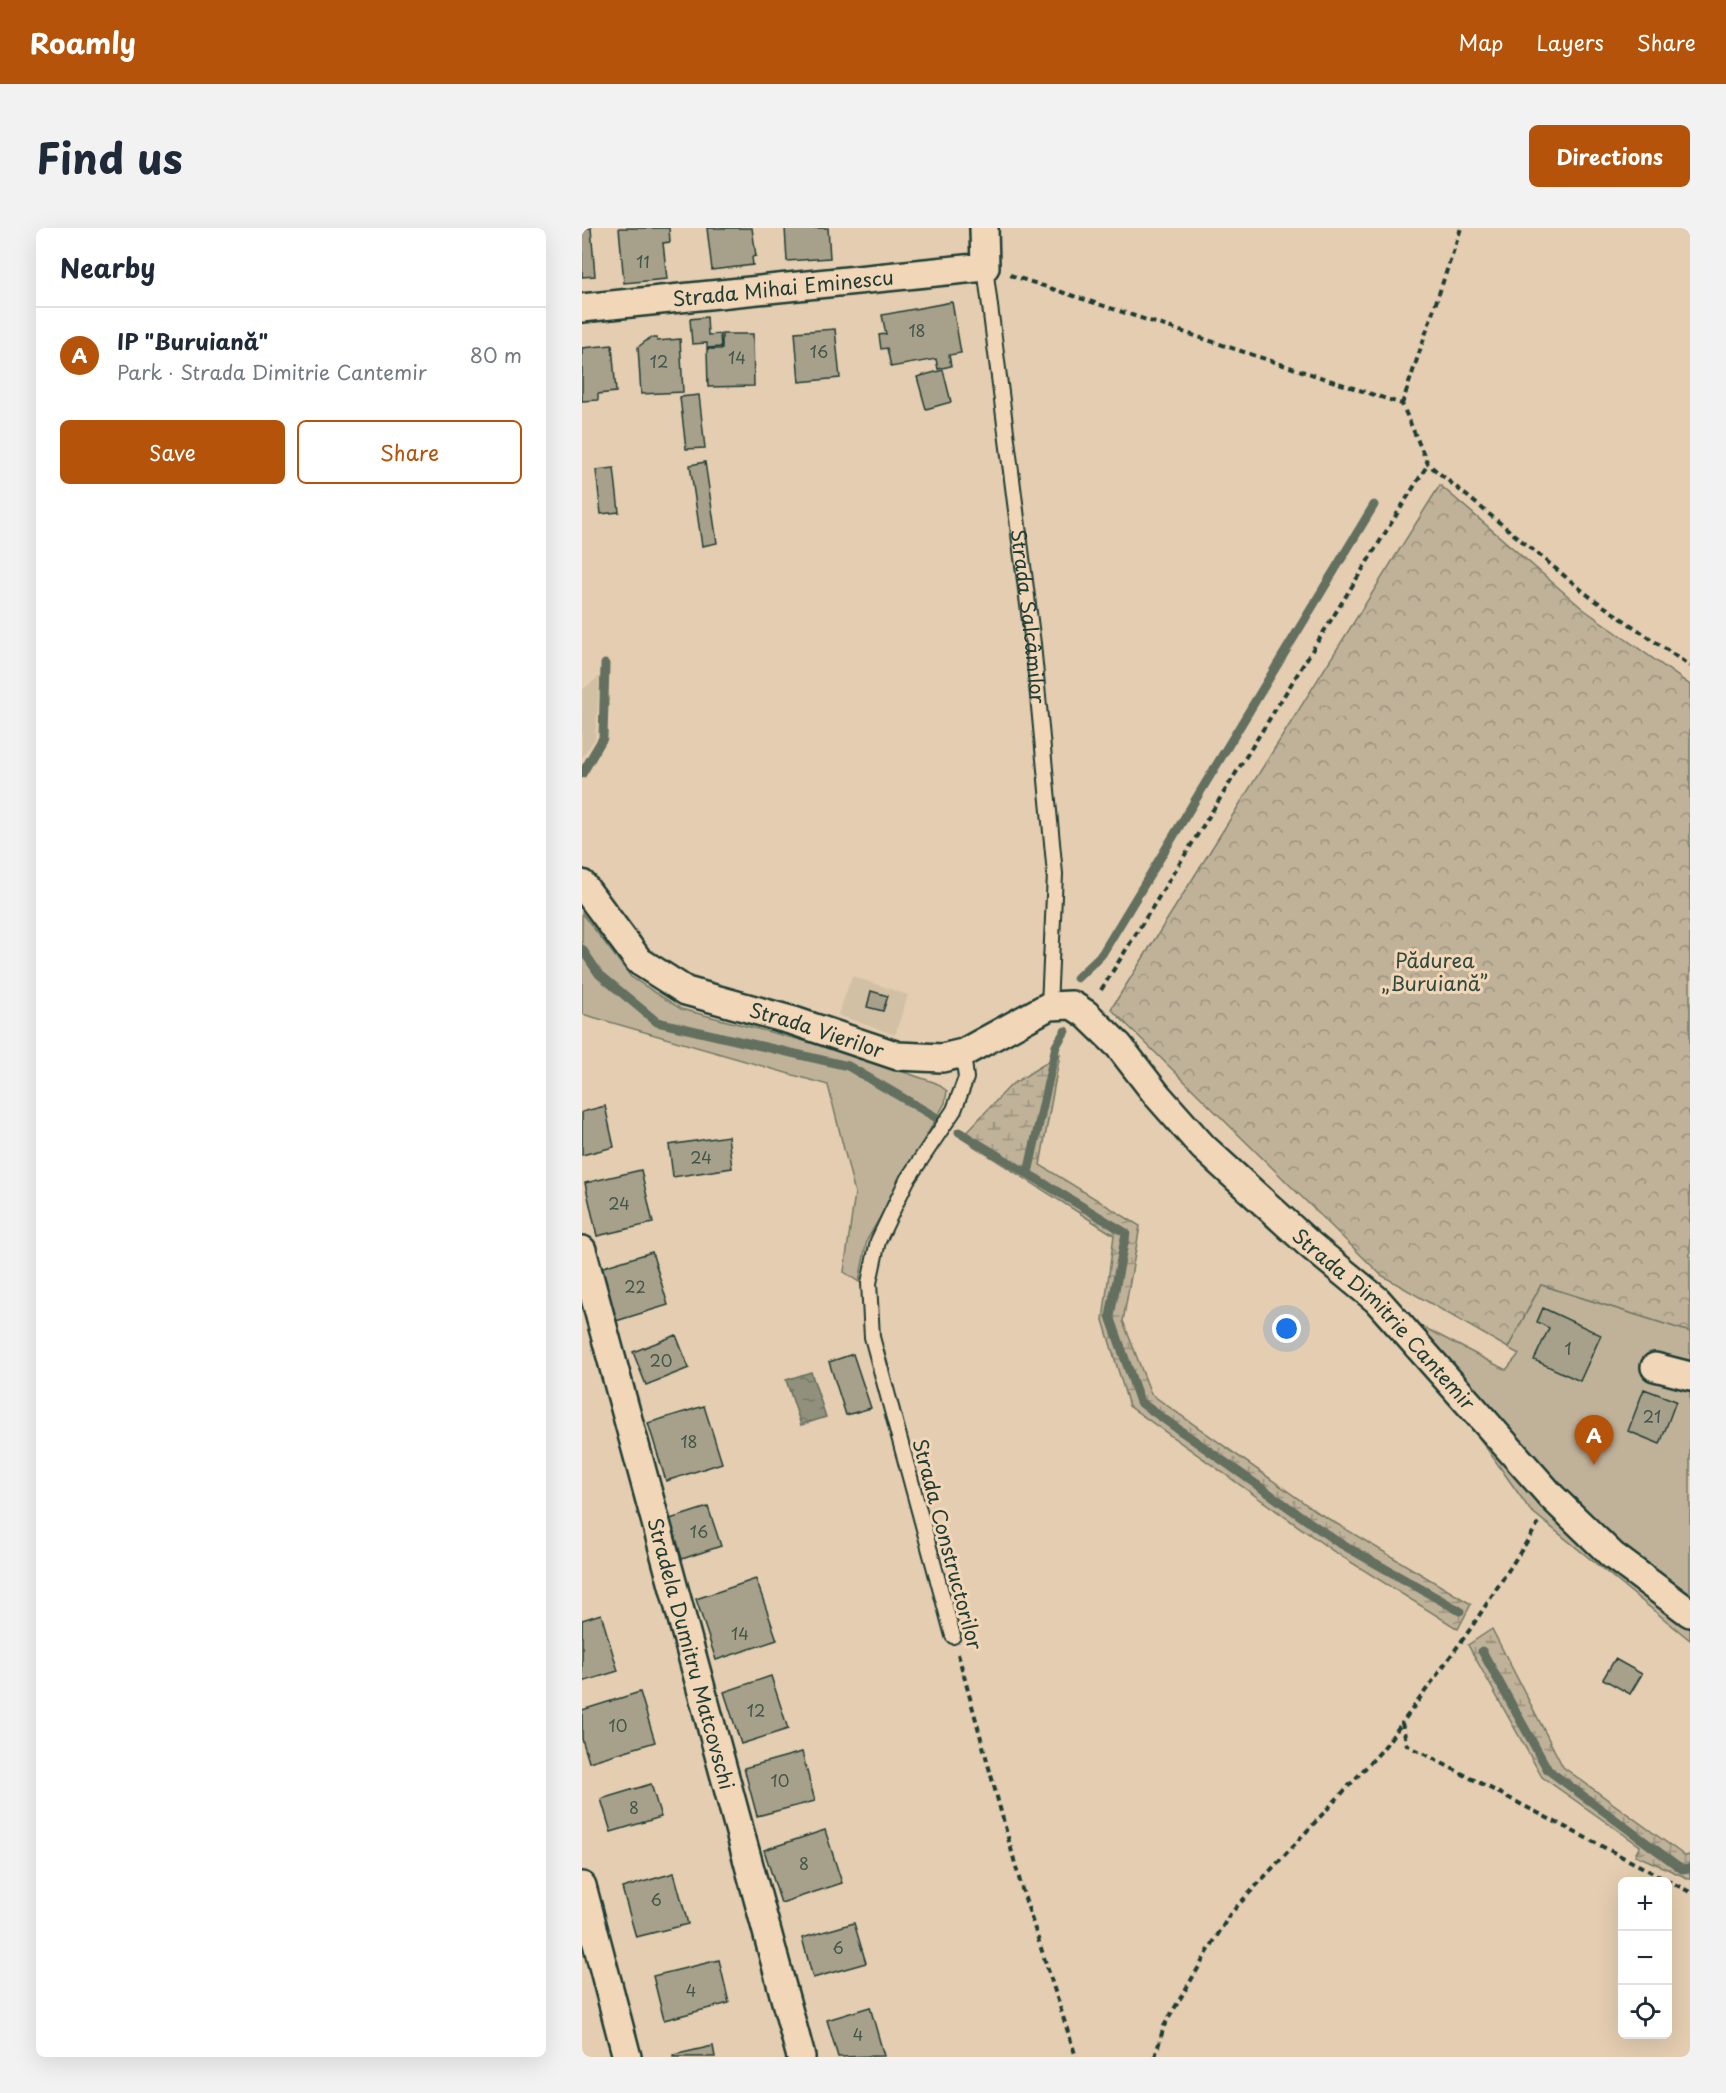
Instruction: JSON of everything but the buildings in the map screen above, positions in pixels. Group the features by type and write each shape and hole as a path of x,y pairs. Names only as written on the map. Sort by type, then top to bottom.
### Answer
{"street":[{"name":"Strada Salcâmilor","path":"984,228 985,267"},
{"name":"Strada Mihai Eminescu","path":"582,308 985,267"},
{"name":"Strada Vierilor","path":"582,884 639,961 686,991 794,1021 898,1056 942,1058 963,1053 1049,1006"},
{"path":"1049,1006 1072,1005 1086,1014"},
{"name":"Strada Dimitrie Cantemir","path":"1086,1014 1117,1043 1157,1095 1203,1147 1309,1244 1377,1300 1552,1497 1612,1555 1690,1613"},
{"name":"Stradela Dumitru Matcovschi","path":"582,1250 801,2057"},
{"path":"1655,1367 1690,1376"},
{"path":"582,1886 627,2057"}],"lane":[{"name":"Strada Salcâmilor","path":"985,267 1033,644 1054,873 1049,1006"},
{"name":"Strada Constructorilor","path":"953,1636 872,1337 869,1283 878,1241 907,1180 954,1110 966,1078 963,1053"}],"path":[{"path":"1461,228 1402,404 1428,464 1589,596 1690,666"},
{"path":"985,267 1402,404"},
{"path":"1086,1014 1428,464"},
{"path":"1155,2057 1164,2026 1230,1914 1382,1750 1471,1628 1535,1530 1552,1497"},
{"name":"Strada Constructorilor","path":"953,1636 1022,1889 1076,2057"},
{"path":"1402,1723 1407,1745 1690,1892"}],"shaded area":[{"path":"600,676 595,739 582,757 582,690"},
{"path":"852,976 908,995 895,1035 838,1015"}],"green space":[{"name":"Pădurea „Buruiană”","path":"1440,485 1583,609 1690,685 1690,1332 1541,1285 1508,1348 1381,1275 1111,1009"},
{"path":"582,913 631,977 681,1009 839,1050 936,1083 947,1091 945,1103 867,1240 859,1282 844,1272 855,1193 828,1085 582,1014"},
{"path":"1060,1054 1040,1165 1140,1226 1123,1321 1151,1394 1317,1512 1471,1604 1458,1629 1333,1551 1129,1406 1103,1320 1114,1235 961,1138 1011,1085"},
{"path":"1541,1285 1690,1332 1690,1640 1530,1510 1466,1419 1402,1316 1506,1370 1519,1354 1508,1348"},
{"path":"1492,1629 1563,1767 1685,1856 1690,1855 1690,1879 1635,1855 1640,1846 1542,1777 1468,1645"}],"water":[{"path":"811,1372 826,1417 801,1425 786,1380"}],"waterway":[{"path":"1077,978 1102,954 1374,505"},
{"path":"582,774 603,738 605,664"},
{"path":"582,949 599,974 657,1022 848,1066 937,1118"},
{"path":"1028,1173 1056,1046 1065,1031"},
{"path":"959,1132 1126,1233 1110,1316 1140,1402 1336,1541 1460,1611"},
{"path":"1482,1651 1548,1770 1682,1869 1690,1868"}],"place":[{"name":"IP \"Buruiană\"","path":"1594,1465"}]}
